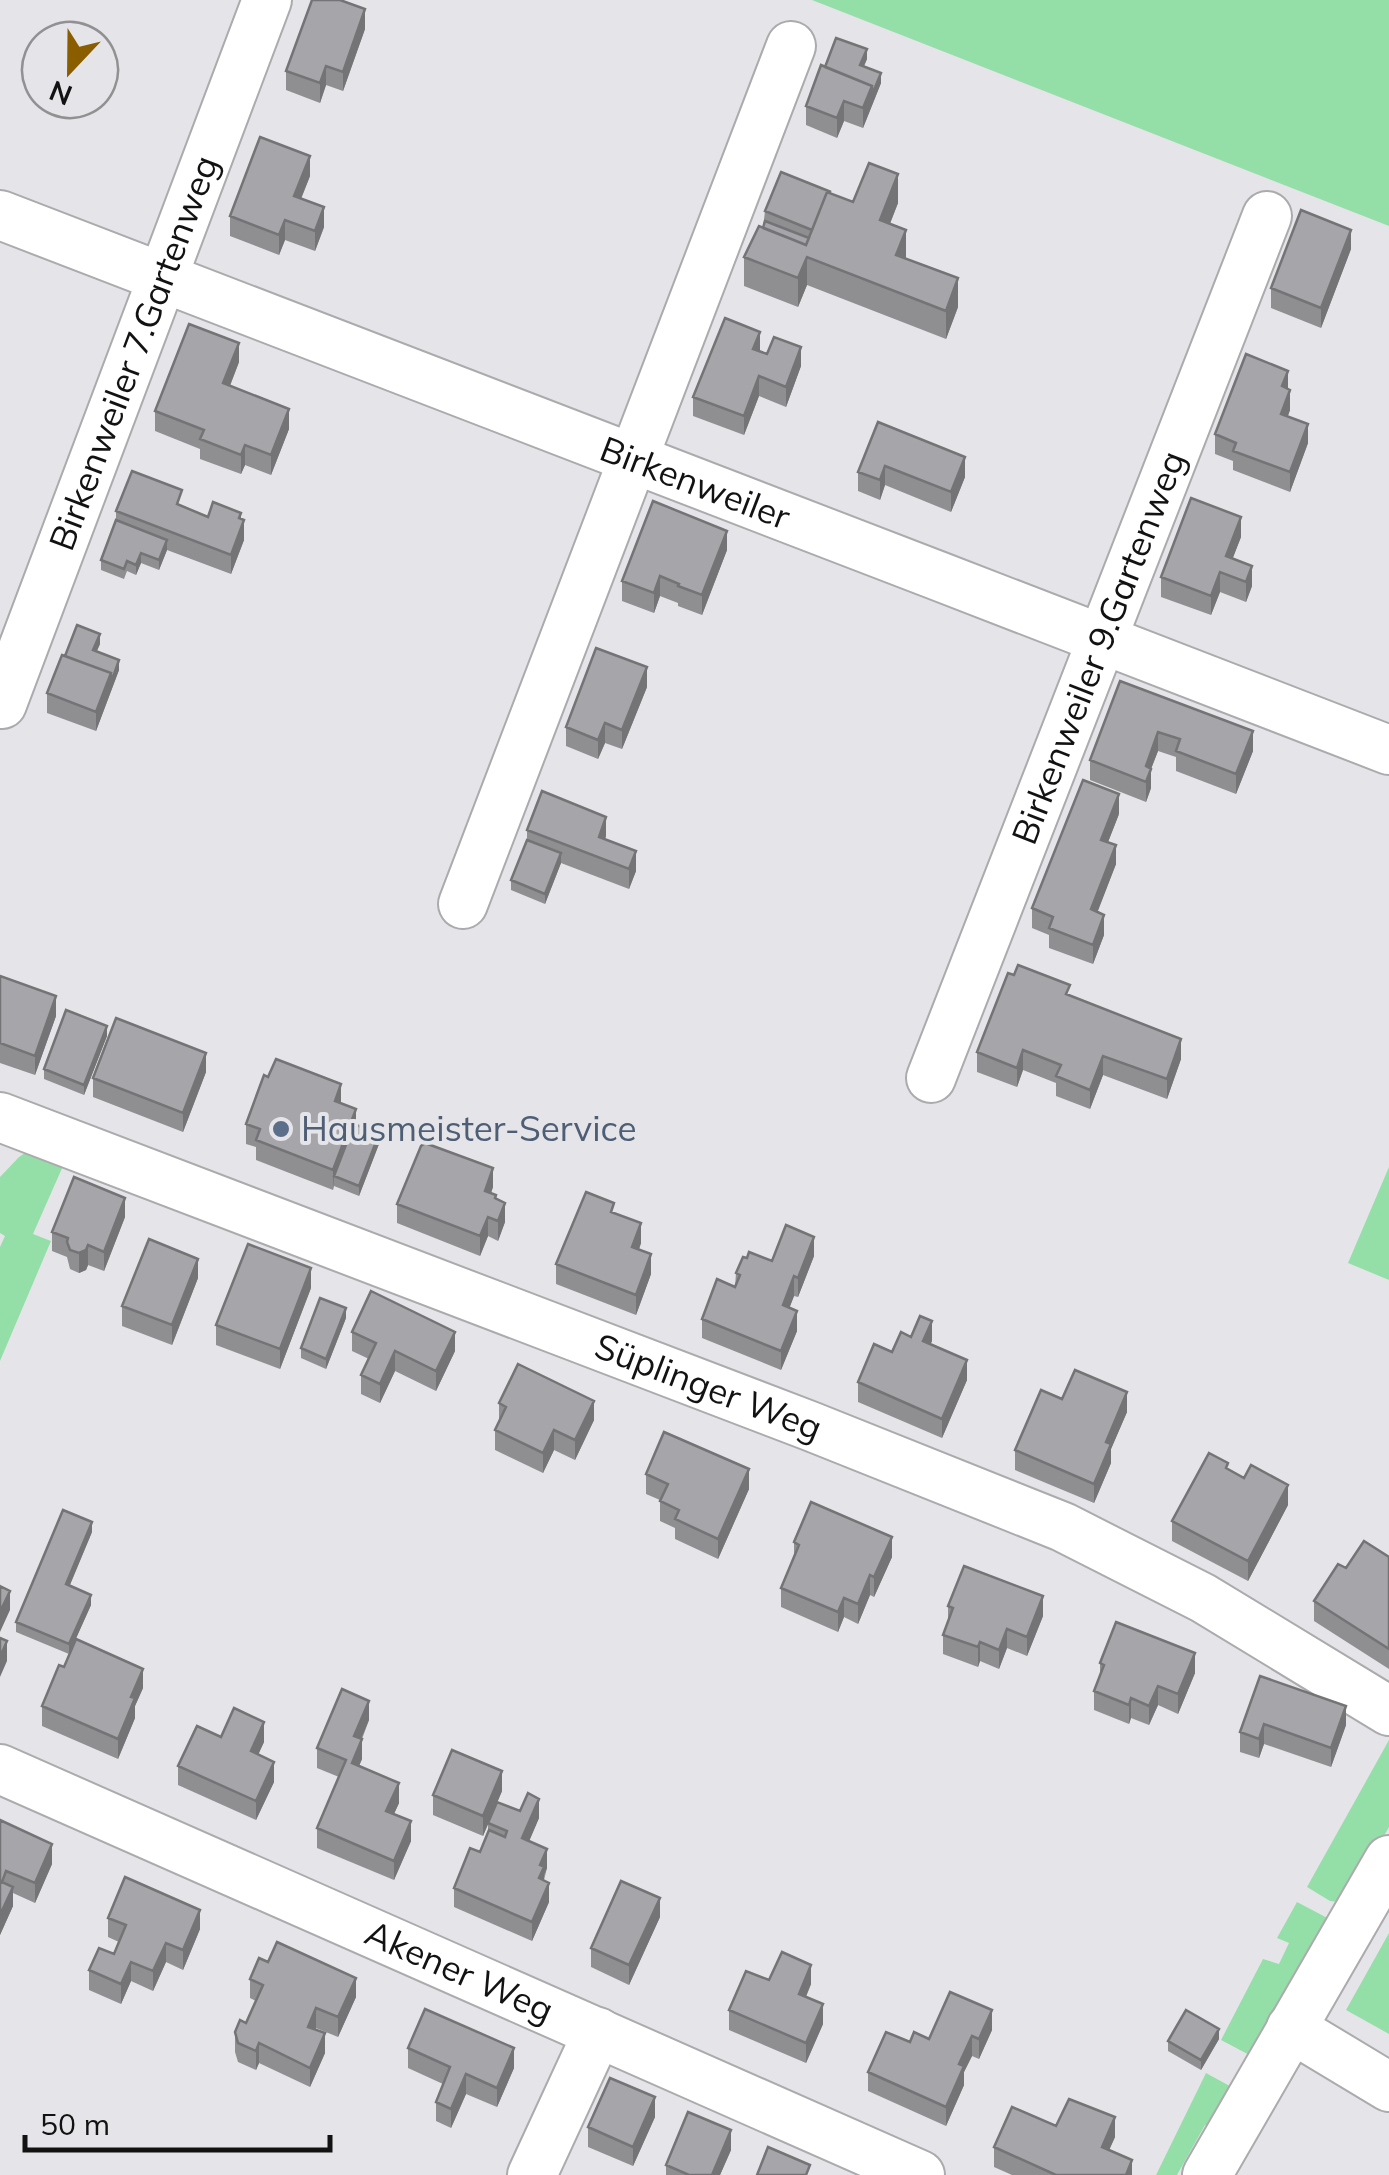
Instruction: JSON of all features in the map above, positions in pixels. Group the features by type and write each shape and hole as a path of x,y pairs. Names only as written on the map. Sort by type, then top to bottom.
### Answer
{"street":[{"name":"Birkenweiler 7.Gartenweg","path":"2,704 267,0"},
{"path":"463,904 792,46"},
{"name":"Birkenweiler","path":"0,214 1389,750"},
{"name":"Birkenweiler 9.Gartenweg","path":"932,1078 1266,216"},
{"name":"Süplinger Weg","path":"3,1126 810,1426 1063,1528 1203,1598 1389,1711"},
{"name":"Akener Weg","path":"0,1769 920,2175"},
{"path":"1207,2175 1389,1860"},
{"path":"1291,2028 1389,2086"},
{"path":"532,2175 598,2032"}],"green space":[{"path":"812,0 1389,0 1389,226"},
{"path":"31,1149 67,1157 33,1234 51,1241 0,1361 0,1247 5,1236 0,1233 0,1177"},
{"path":"1389,1167 1389,1280 1348,1263"},
{"path":"1389,1740 1389,1827 1346,1903 1330,1901 1307,1887"},
{"path":"1297,1902 1335,1922 1257,2059 1221,2040 1263,1959 1279,1964 1289,1943 1277,1938"},
{"path":"1389,1933 1389,2034 1346,2010"},
{"path":"1206,2073 1237,2090 1217,2130 1205,2125 1177,2175 1156,2175"}],"building":[{"path":"312,0 340,0 365,9 343,72 326,66 320,83 286,71"},
{"path":"836,38 867,49 860,65 881,73 872,95 872,86 825,67"},
{"path":"821,65 872,86 863,108 844,101 837,118 806,106"},
{"path":"260,137 310,156 294,196 324,207 315,231 285,220 279,235 230,216"},
{"path":"869,163 898,174 880,220 906,230 896,255 958,278 946,311 807,257 798,278 744,257 759,226 806,245 827,192 853,202"},
{"path":"781,172 831,192 827,192 812,230 765,211"},
{"path":"1301,210 1351,230 1321,308 1271,288"},
{"path":"765,221 809,238 806,245 763,228"},
{"path":"725,318 760,332 753,349 767,354 774,337 801,347 786,387 759,376 744,416 693,397"},
{"path":"189,324 239,343 223,383 289,409 271,455 245,445 241,455 200,439 204,430 155,411"},
{"path":"1246,354 1288,371 1282,386 1290,390 1281,414 1308,424 1290,472 1233,451 1236,443 1215,434"},
{"path":"878,422 965,457 951,492 885,466 880,480 858,472"},
{"path":"132,471 182,490 177,504 208,517 213,502 241,513 239,518 244,520 231,555 116,511"},
{"path":"1191,498 1241,517 1226,556 1252,566 1246,582 1220,572 1211,596 1161,577"},
{"path":"653,501 727,531 702,595 660,576 654,593 622,581"},
{"path":"116,520 167,540 159,560 141,553 136,565 127,561 124,569 101,560"},
{"path":"77,625 100,634 93,650 119,660 111,683 111,673 65,656"},
{"path":"596,648 647,667 622,730 605,723 598,740 566,727"},
{"path":"62,655 111,673 96,712 47,693"},
{"path":"1120,681 1253,731 1236,774 1176,751 1180,739 1158,732 1146,766 1151,769 1146,782 1090,760"},
{"path":"1083,780 1119,794 1101,840 1116,845 1091,909 1104,915 1093,945 1049,928 1053,917 1032,908"},
{"path":"542,791 606,817 599,837 636,851 629,869 527,830"},
{"path":"527,840 561,853 545,894 511,880"},
{"path":"1018,965 1070,985 1066,994 1181,1039 1167,1079 1103,1056 1090,1090 1056,1076 1061,1065 1023,1050 1017,1068 977,1052 1008,973 1014,975"},
{"path":"0,976 56,996 35,1056 0,1043"},
{"path":"66,1010 107,1026 84,1085 44,1069"},
{"path":"116,1018 206,1053 183,1113 93,1078"},
{"path":"276,1059 341,1084 335,1101 356,1109 333,1170 256,1140 260,1129 246,1124 264,1075 268,1077"},
{"path":"354,1124 379,1134 359,1186 334,1176"},
{"path":"425,1143 493,1168 485,1191 505,1203 498,1221 488,1217 480,1236 397,1204"},
{"path":"74,1177 125,1198 104,1252 88,1245 79,1253 70,1250 68,1238 52,1232"},
{"path":"586,1192 614,1203 611,1212 641,1223 632,1247 651,1254 636,1295 556,1264"},
{"path":"786,1225 814,1237 783,1305 797,1311 781,1351 702,1319 717,1279 735,1287 740,1275 736,1273 749,1252 772,1261"},
{"path":"149,1239 198,1259 172,1325 122,1306"},
{"path":"248,1244 311,1268 280,1349 216,1325"},
{"path":"371,1291 455,1332 436,1371 395,1351 380,1384 361,1375 376,1343 352,1332"},
{"path":"320,1298 346,1308 326,1359 301,1348"},
{"path":"920,1316 932,1321 923,1341 967,1360 942,1419 858,1382 874,1344 892,1352 901,1332 911,1337"},
{"path":"518,1364 594,1401 575,1440 554,1430 543,1453 495,1430 506,1407 499,1403"},
{"path":"1075,1370 1127,1392 1094,1484 1015,1450 1041,1390 1062,1399"},
{"path":"664,1432 749,1469 718,1539 675,1519 679,1510 660,1501 668,1484 646,1474"},
{"path":"1209,1453 1244,1478 1251,1465 1288,1485 1248,1561 1172,1521"},
{"path":"811,1502 892,1537 858,1604 844,1598 838,1612 781,1588"},
{"path":"63,1510 92,1522 66,1584 91,1595 69,1644 16,1622"},
{"path":"1364,1541 1389,1557 1389,1649 1314,1601 1338,1564 1346,1568"},
{"path":"964,1566 1043,1596 1027,1637 1007,1629 999,1650 943,1635 953,1608 948,1606"},
{"path":"0,1586 10,1591 0,1612"},
{"path":"1116,1622 1195,1653 1178,1694 1158,1686 1149,1706 1131,1698 1129,1705 1094,1691"},
{"path":"0,1638 7,1641 0,1657"},
{"path":"76,1639 143,1669 118,1739 42,1706 59,1665 64,1667"},
{"path":"1260,1676 1346,1706 1331,1748 1264,1724 1259,1739 1240,1732"},
{"path":"342,1689 369,1701 354,1736 362,1739 352,1763 399,1783 386,1811 411,1821 394,1861 317,1828 346,1760 317,1748"},
{"path":"234,1708 264,1722 251,1751 274,1762 256,1801 178,1766 197,1726 221,1737"},
{"path":"452,1750 502,1771 483,1816 433,1795"},
{"path":"528,1793 539,1799 522,1838 547,1849 539,1878 549,1883 532,1922 454,1888 470,1848 480,1852 489,1830 505,1837 507,1831 488,1823 497,1802 520,1811"},
{"path":"0,1820 52,1844 35,1883 6,1871 2,1882 13,1887 0,1915"},
{"path":"125,1877 200,1910 183,1950 166,1943 153,1971 131,1962 121,1984 89,1970 99,1948 114,1954 126,1925 108,1918"},
{"path":"621,1881 660,1898 629,1965 591,1948"},
{"path":"277,1942 356,1978 338,2017 316,2008 308,2027 325,2033 310,2068 259,2043 256,2051 238,2043 235,2032 240,2020 246,2023 263,1985 250,1979 259,1958 268,1962"},
{"path":"782,1952 811,1965 799,1994 823,2004 806,2043 729,2010 746,1971 769,1980"},
{"path":"950,1992 992,2010 979,2039 972,2036 946,2107 868,2072 886,2032 910,2042 914,2032 929,2039"},
{"path":"425,2009 514,2048 497,2088 466,2074 451,2109 436,2102 450,2067 408,2048"},
{"path":"1186,2010 1219,2029 1201,2060 1168,2041"},
{"path":"610,2078 655,2097 633,2147 588,2127"},
{"path":"1069,2099 1115,2117 1102,2147 1132,2160 1126,2175 1056,2175 994,2147 1012,2107 1056,2126"},
{"path":"688,2112 731,2130 712,2175 689,2175 666,2165"},
{"path":"768,2147 810,2165 806,2175 757,2175"}],"place":[{"name":"Hausmeister-Service","path":"281,1129"}]}
